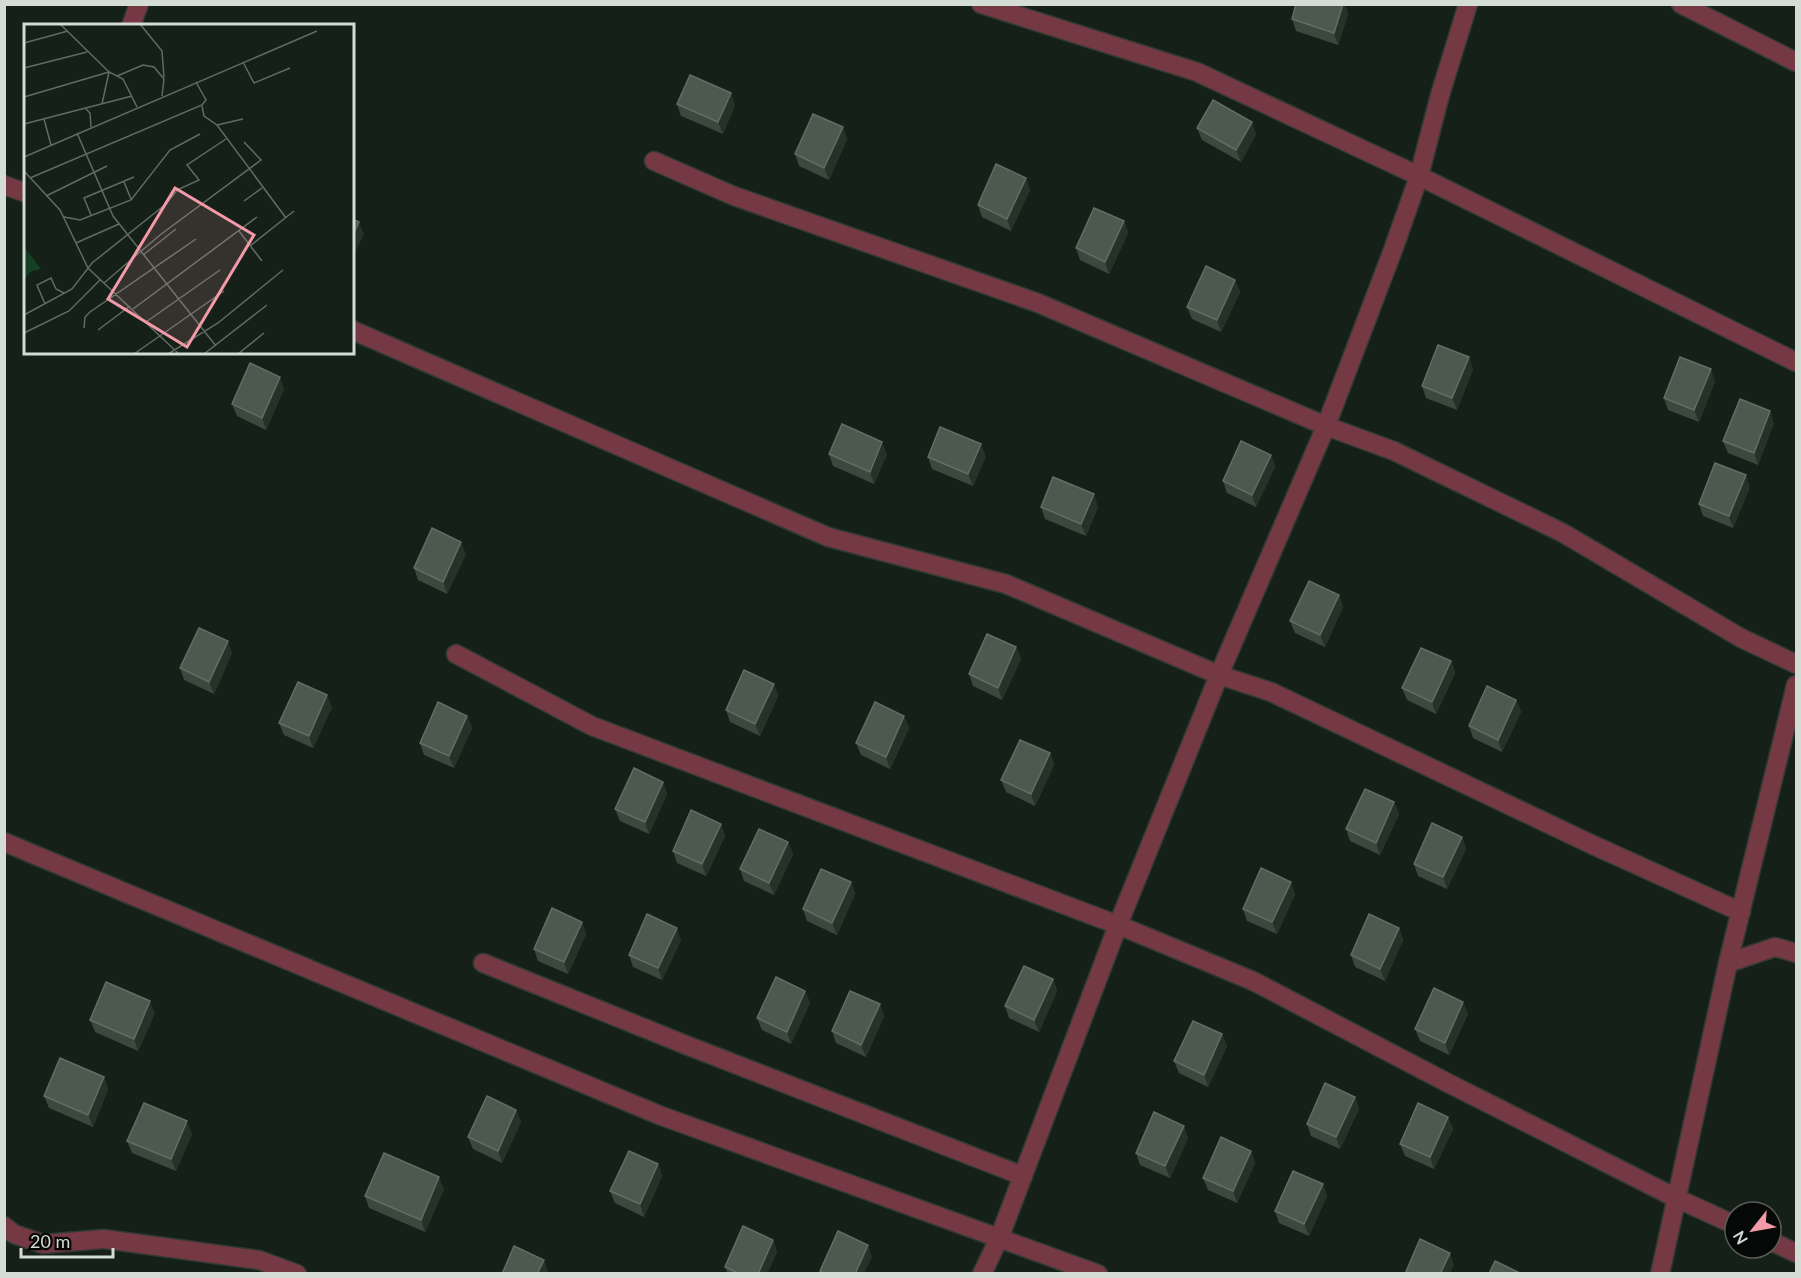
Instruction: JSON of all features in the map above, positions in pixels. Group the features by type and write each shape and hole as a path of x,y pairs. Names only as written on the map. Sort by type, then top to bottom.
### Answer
{"street":[{"path":"132,24 139,4"},
{"path":"981,4 1197,72 1419,176 1797,362"},
{"path":"982,1274 1000,1236 1118,925 1219,675 1326,426 1419,176 1440,95 1468,4"},
{"path":"1681,4 1797,62"},
{"path":"654,161 734,196 1038,303 1326,426 1394,451 1563,533 1741,638 1797,664"},
{"path":"4,185 24,192"},
{"path":"354,331 828,537 1006,584 1219,675 1271,692 1593,845 1741,912"},
{"path":"456,654 592,726 1118,925 1253,981 1446,1083 1723,1220"},
{"path":"1660,1274 1728,963 1797,685"},
{"path":"4,842 659,1115 1000,1236 1098,1274"},
{"path":"1728,963 1775,947 1797,953"},
{"path":"483,963 686,1046 1023,1176"},
{"path":"4,1226 14,1234 43,1244 104,1239 259,1260 297,1274"},
{"path":"1783,1247 1797,1253"}],"building":[{"path":"1296,4 1343,4 1334,33 1292,19"},
{"path":"690,75 731,93 718,122 677,104"},
{"path":"1213,100 1252,122 1236,150 1197,128"},
{"path":"813,114 843,127 824,168 795,154"},
{"path":"996,164 1026,178 1007,219 978,205"},
{"path":"1094,208 1124,221 1105,262 1076,248"},
{"path":"354,220 359,222 354,233"},
{"path":"1206,266 1235,280 1217,320 1187,307"},
{"path":"1438,345 1469,357 1452,398 1422,386"},
{"path":"1680,357 1711,369 1694,410 1664,398"},
{"path":"250,363 280,377 262,418 232,404"},
{"path":"1740,399 1770,411 1754,453 1723,441"},
{"path":"842,424 882,442 870,472 829,454"},
{"path":"940,427 981,444 968,474 928,457"},
{"path":"1241,441 1271,455 1252,495 1223,481"},
{"path":"1715,463 1746,475 1729,516 1699,504"},
{"path":"1053,477 1094,494 1081,524 1041,507"},
{"path":"432,528 461,542 443,582 414,568"},
{"path":"1309,581 1339,595 1320,635 1290,621"},
{"path":"199,628 228,641 209,682 180,668"},
{"path":"987,634 1016,647 998,688 969,674"},
{"path":"1421,648 1451,661 1432,702 1402,688"},
{"path":"744,670 774,684 755,724 726,710"},
{"path":"298,682 327,695 309,736 279,723"},
{"path":"1487,686 1516,700 1498,740 1469,726"},
{"path":"438,702 467,716 449,756 420,743"},
{"path":"875,702 904,716 886,757 856,743"},
{"path":"1020,740 1050,753 1031,794 1001,780"},
{"path":"634,768 663,782 645,822 615,809"},
{"path":"1365,789 1394,802 1376,843 1346,829"},
{"path":"691,810 721,824 702,864 673,851"},
{"path":"1432,823 1462,837 1443,877 1414,864"},
{"path":"759,829 788,842 769,883 740,869"},
{"path":"1261,868 1291,882 1272,922 1243,909"},
{"path":"821,869 851,882 832,923 803,909"},
{"path":"552,908 582,922 564,962 534,949"},
{"path":"647,914 677,928 658,968 629,955"},
{"path":"1369,914 1399,928 1380,969 1351,955"},
{"path":"1024,966 1053,979 1034,1020 1005,1006"},
{"path":"776,977 805,991 787,1032 757,1018"},
{"path":"106,982 150,1001 134,1039 90,1020"},
{"path":"1434,988 1463,1002 1445,1043 1415,1029"},
{"path":"850,991 880,1004 861,1045 832,1031"},
{"path":"1193,1021 1222,1034 1204,1075 1174,1061"},
{"path":"60,1058 104,1077 88,1115 44,1096"},
{"path":"1325,1083 1355,1097 1336,1137 1307,1124"},
{"path":"487,1096 516,1110 498,1151 468,1137"},
{"path":"144,1103 187,1121 171,1159 127,1141"},
{"path":"1418,1103 1448,1117 1430,1157 1400,1144"},
{"path":"1154,1112 1184,1126 1165,1166 1136,1153"},
{"path":"1221,1137 1251,1151 1233,1191 1203,1178"},
{"path":"629,1151 658,1164 640,1204 610,1191"},
{"path":"384,1153 439,1177 421,1220 365,1196"},
{"path":"1293,1171 1323,1184 1304,1224 1275,1211"},
{"path":"743,1226 773,1240 758,1274 740,1274 725,1267"},
{"path":"838,1231 868,1245 855,1274 825,1274 820,1271"},
{"path":"1420,1239 1450,1253 1440,1274 1405,1274"},
{"path":"514,1246 544,1260 537,1274 502,1274"},
{"path":"1495,1261 1522,1274 1489,1274"}]}
